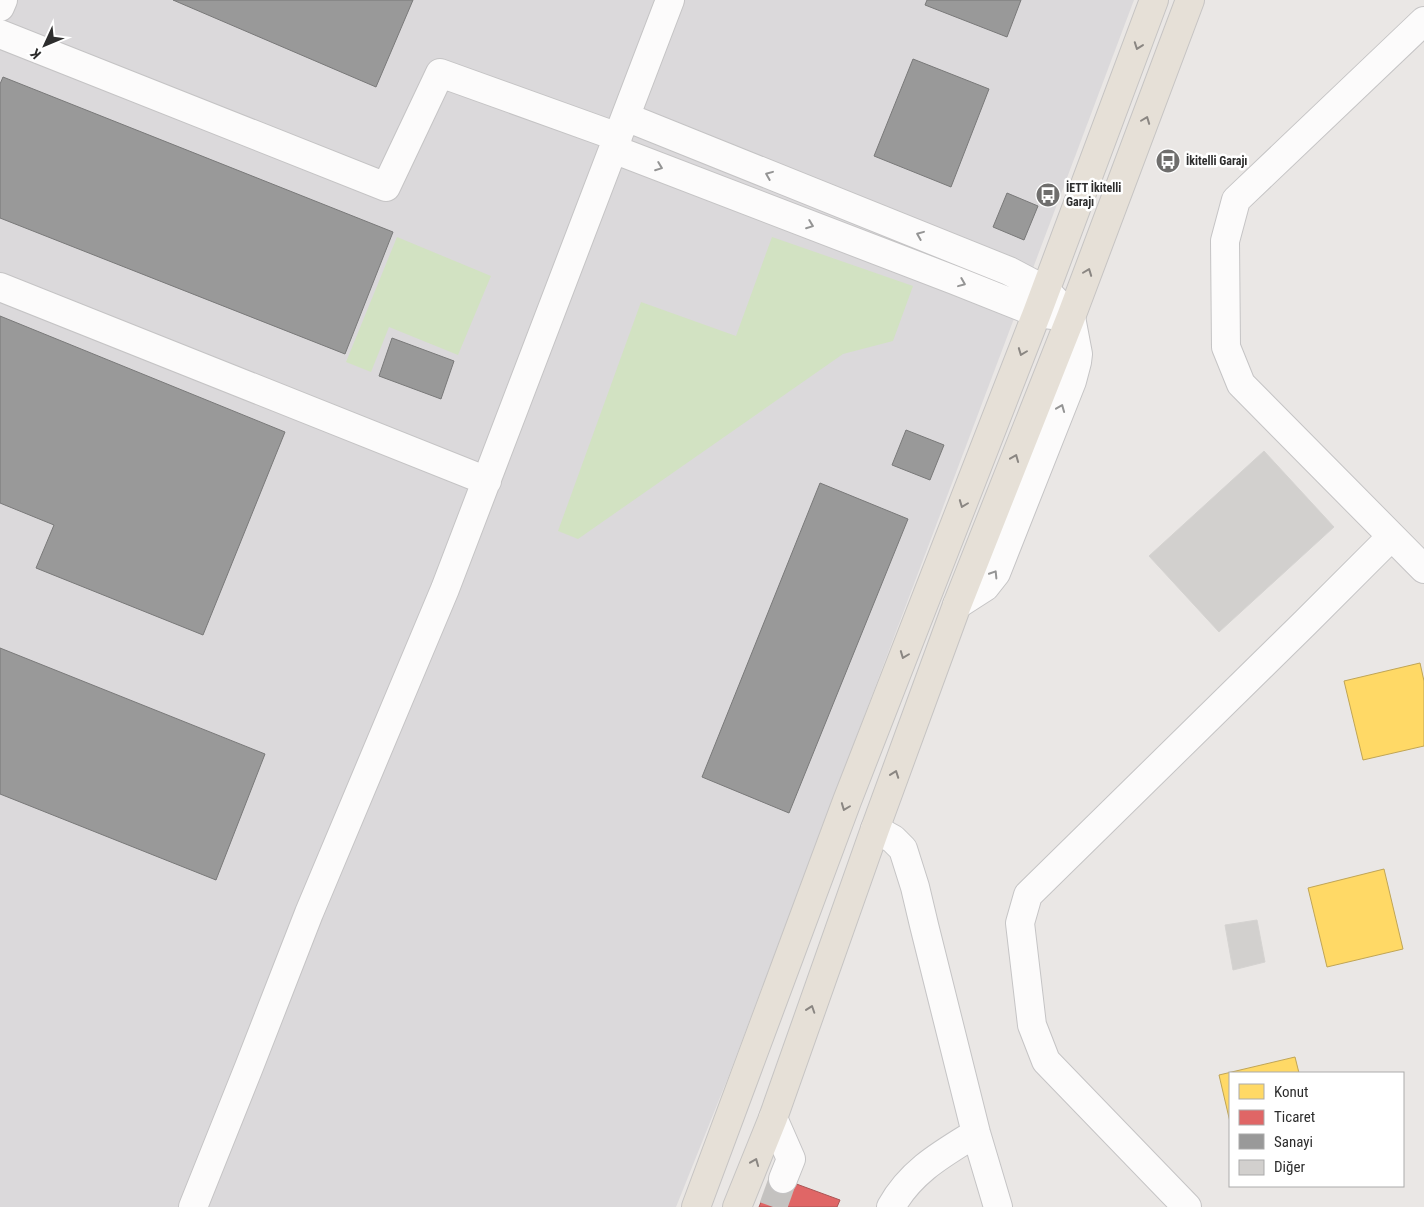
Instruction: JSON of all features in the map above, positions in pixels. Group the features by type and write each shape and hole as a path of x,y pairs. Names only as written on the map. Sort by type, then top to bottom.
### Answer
{"main road":[{"path":"696,1207 851,792 1041,302 1154,0"},
{"path":"737,1207 772,1118 957,605 1071,317 1190,0"}],"street":[{"path":"0,7 3,0"},
{"path":"193,1207 309,913 445,589 670,0"},
{"path":"1424,21 1236,200 1225,241 1226,347 1241,384 1424,569"},
{"path":"0,34 386,187 440,73 1009,271 1041,302 1071,317"},
{"path":"0,287 486,481"},
{"path":"1187,1207 1046,1061 1032,1024 1020,924 1028,895 1391,537"},
{"path":"875,829 893,839 903,849 912,877 976,1133 998,1207"},
{"path":"772,1118 791,1159 783,1179"},
{"path":"892,1207 903,1189 925,1166 936,1157 976,1133"}],"shaded area":[{"name":"İETT İkitelli Garajı","path":"0,0 1134,0 729,1075 676,1207 0,1207"}],"green space":[{"path":"397,237 491,276 458,355 389,327 371,372 346,362"},
{"path":"772,237 913,286 893,341 843,354 578,539 558,531 641,302 736,336"}],"building: Konut":[{"path":"1420,663 1424,681 1424,746 1363,760 1344,681"},
{"path":"1384,869 1403,949 1327,967 1308,888"},
{"path":"1295,1057 1299,1072 1232,1072"},
{"path":"1229,1073 1229,1118 1219,1075"}],"building: Ticaret":[{"path":"772,1175 840,1200 837,1207 759,1207"}],"building: Sanayi":[{"path":"173,0 413,0 376,87"},
{"path":"927,0 1021,0 1007,37 925,5"},
{"path":"913,59 989,89 951,187 874,156"},
{"path":"3,77 393,232 345,354 0,218 0,84"},
{"path":"1007,193 1038,206 1024,240 993,227"},
{"path":"0,316 285,432 203,635 36,568 54,525 0,503"},
{"path":"392,338 454,361 441,399 379,376"},
{"path":"906,430 944,445 930,480 892,465"},
{"path":"820,483 908,519 789,813 702,777"},
{"path":"0,648 265,754 216,880 0,794"}],"building: Diğer":[{"path":"1264,451 1334,527 1219,632 1149,556"},
{"path":"1257,920 1265,962 1233,970 1225,925"}],"tunnel":[{"path":"773,1207 783,1179"}],"place":[{"name":"İkitelli Garajı","path":"1168,161"},
{"name":"İETT İkitelli Garajı","path":"1048,195"}]}
